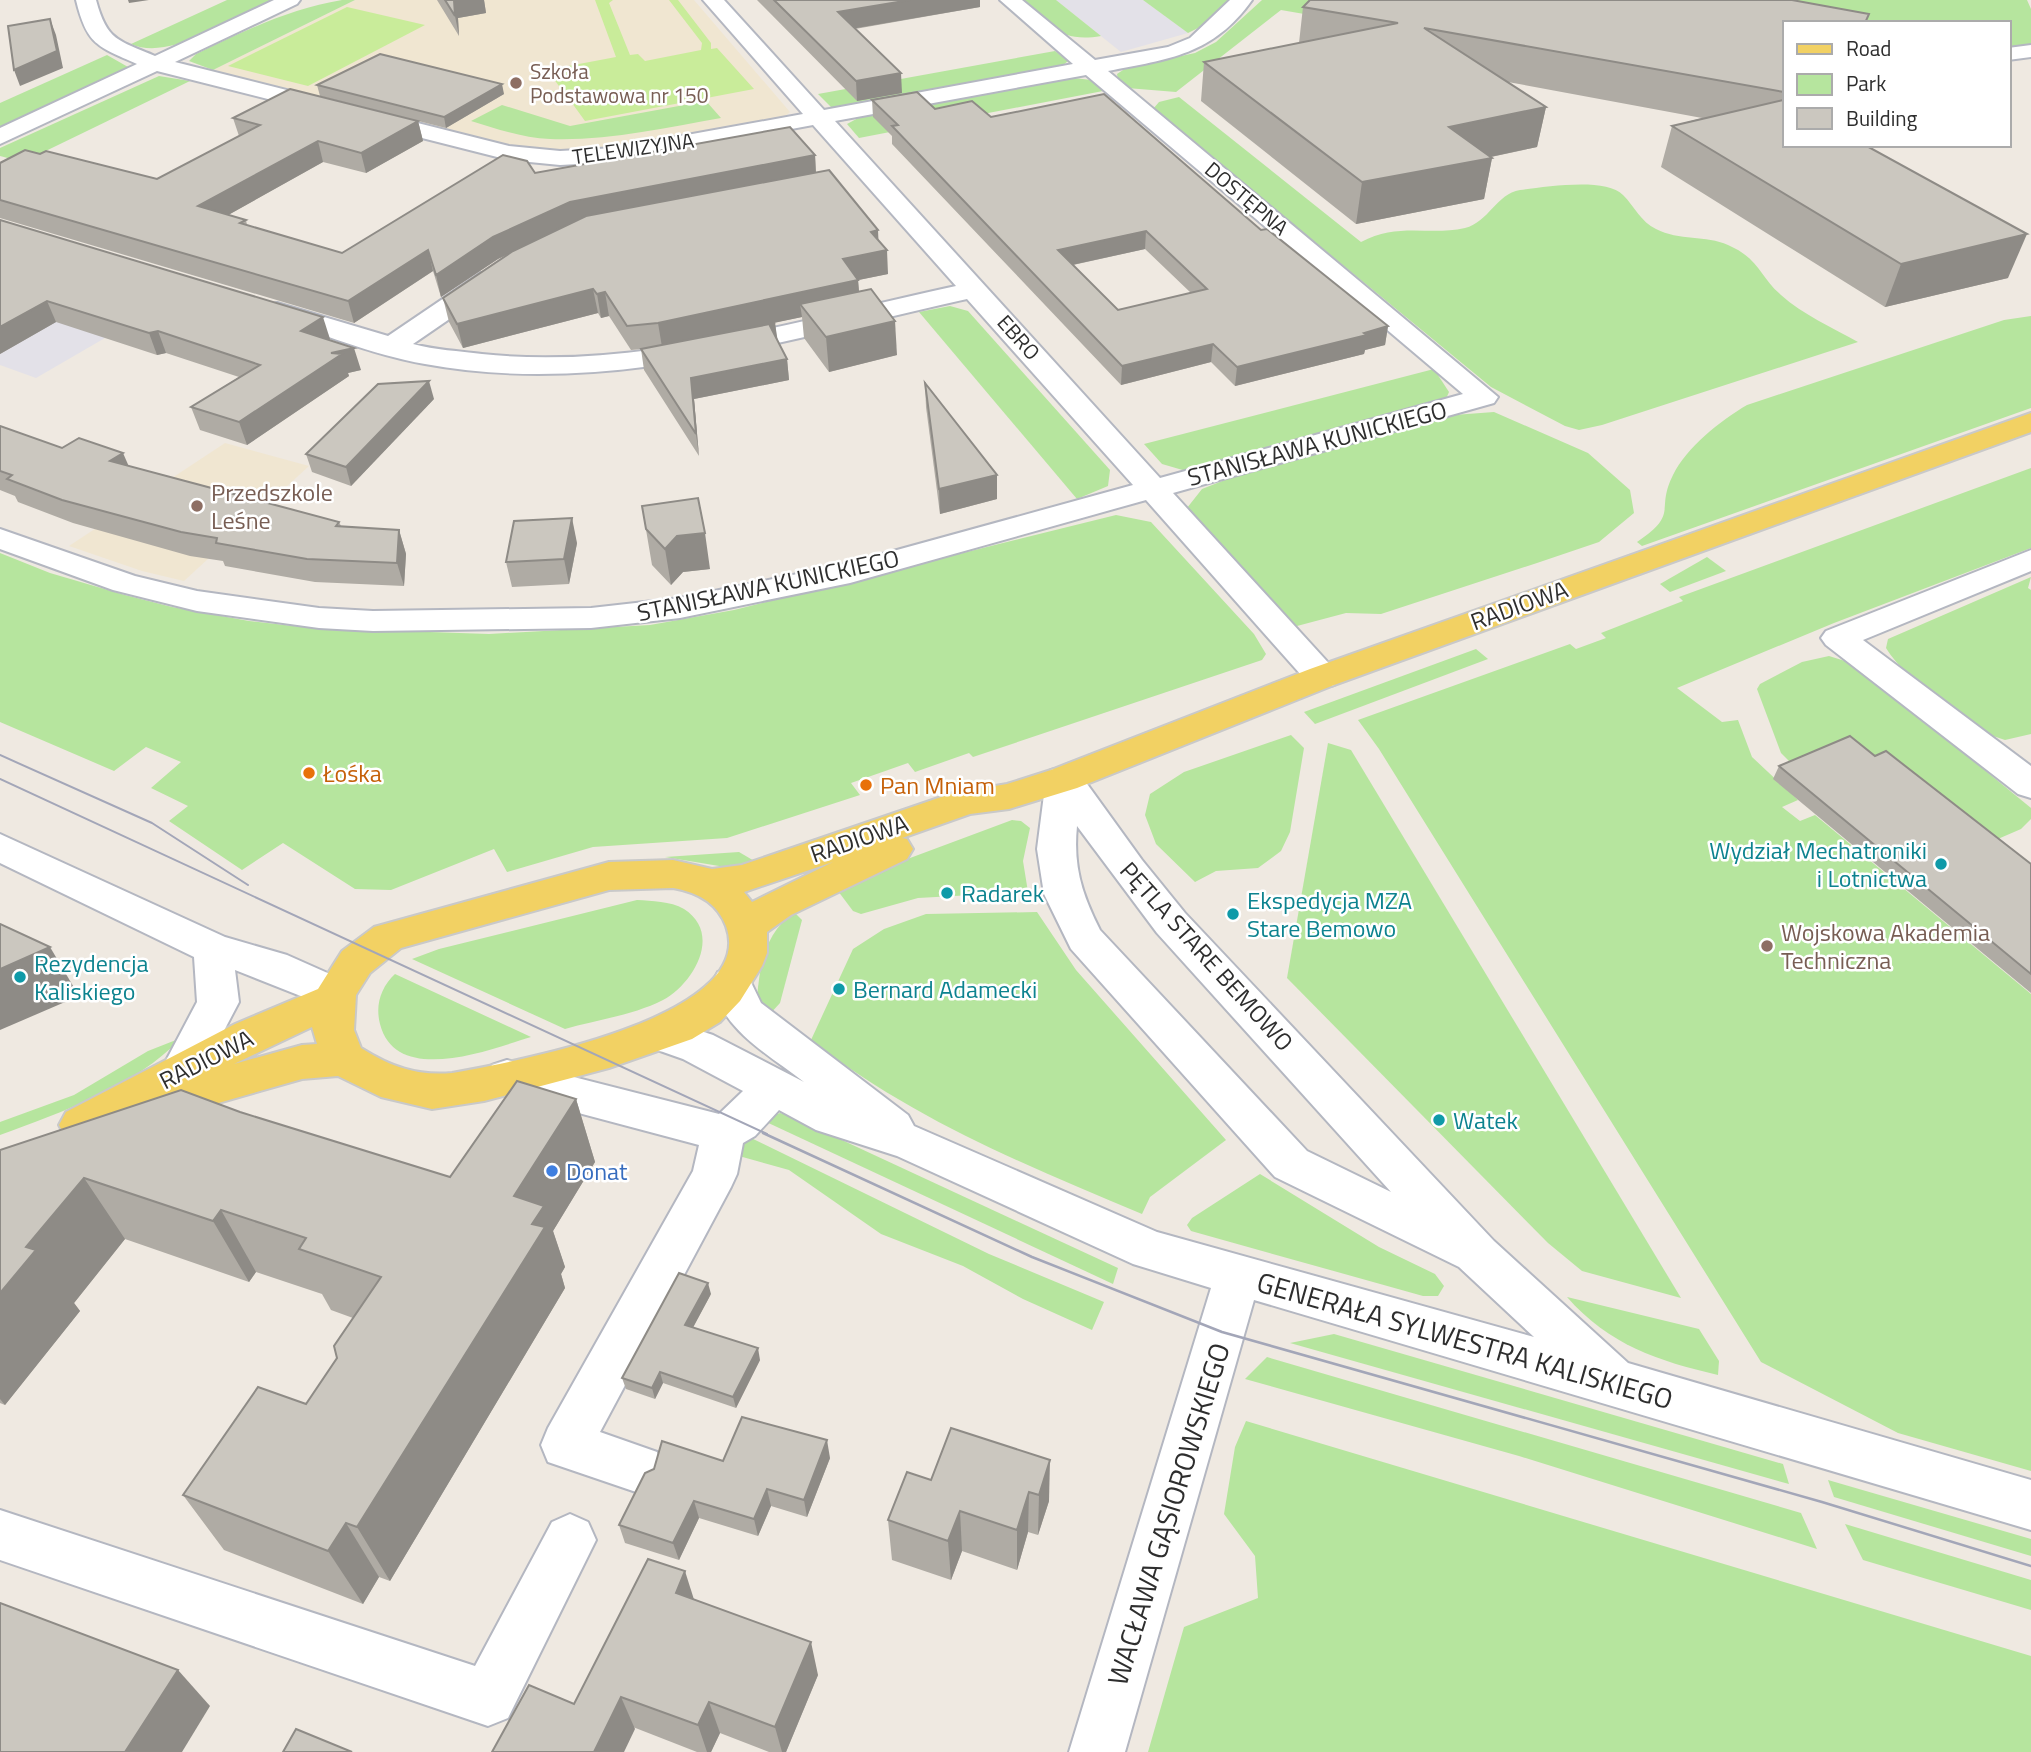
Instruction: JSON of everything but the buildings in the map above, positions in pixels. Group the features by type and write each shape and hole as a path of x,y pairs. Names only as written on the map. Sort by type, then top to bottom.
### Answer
{"main road":[{"name":"RADIOWA","path":"80,1125 342,985 388,937 609,876 673,874 710,883 745,877 966,802 1009,796 1064,779 1322,677 2031,422"},
{"name":"RADIOWA","path":"746,926 777,905 873,857 981,817 1009,796"},
{"path":"342,985 333,1030 344,1059 388,1083 410,1090 435,1092 507,1077 664,1035 693,1020 716,1003 732,983 747,948 746,926 731,903 710,883"},
{"name":"RADIOWA","path":"40,1140 80,1125 253,1073 302,1062 344,1059"}],"street":[{"name":"TELEWIZYJNA","path":"86,0 93,27 108,43 155,64 509,153 533,156 615,155 1174,52 1197,42 1242,0"},
{"path":"0,137 290,0"},
{"name":"EBRO","path":"713,0 817,118 976,289 1322,677"},
{"name":"DOSTĘPNA","path":"1010,0 1484,397"},
{"path":"2010,54 2031,51"},
{"path":"843,181 870,175"},
{"path":"393,345 515,262"},
{"path":"253,303 425,356 534,368 662,358 976,289"},
{"name":"STANISŁAWA KUNICKIEGO","path":"0,538 124,583 197,601 319,618 412,621 591,618 680,608 850,573 1484,397"},
{"path":"2031,560 1838,638 2031,785"},
{"name":"PĘTLA STARE BEMOWO","path":"1064,779 1056,849 1063,894 1085,939 1291,1164 1478,1255"},
{"name":"PĘTLA STARE BEMOWO","path":"1064,779 1128,870 1171,923 1478,1255 1615,1381"},
{"path":"5,856 213,949 342,985"},
{"path":"181,1072 218,1002 213,949"},
{"name":"GENERAŁA SYLWESTRA KALISKIEGO","path":"732,983 736,1001 746,1014 911,1143"},
{"name":"GENERAŁA SYLWESTRA KALISKIEGO","path":"664,1035 698,1047 831,1117 911,1143 1149,1250 1615,1381 2031,1505"},
{"path":"507,1077 723,1133 740,1123 772,1088"},
{"path":"639,1469 566,1445 715,1174 723,1133"},
{"name":"WACŁAWA GĄSIOROWSKIEGO","path":"1097,1752 1238,1276"},
{"path":"0,1535 488,1698 570,1540"}],"shaded area":[{"name":"Szkoła Podstawowa nr 150","path":"355,0 694,0 790,112 783,118 620,148 542,150 517,147 213,70"},
{"path":"1056,0 1143,0 1188,33 1121,52"},
{"path":"179,295 36,378 0,365 0,321"},
{"name":"Przedszkole Leśne","path":"225,443 309,466 184,581 142,571 69,546"}],"green space":[{"path":"227,0 274,0 183,42 147,48 131,44"},
{"path":"342,0 355,0 213,70 189,61 196,54 267,22"},
{"path":"595,0 613,0 609,3 630,55 638,54 645,61 701,50 702,43 669,0 678,0 711,43 711,49 717,48 754,89 585,121 564,92 532,99 529,95 562,90 547,70 616,57"},
{"path":"1021,0 1056,0 1101,36 1075,37 1057,30"},
{"path":"1143,0 1229,0 1202,26 1188,33"},
{"path":"1262,0 1425,0 1688,80 1281,10 1176,92 1127,88 1118,80 1117,74 1126,68 1195,53 1216,42"},
{"path":"1658,0 2027,0 2031,9 2031,47 2010,51 2010,21 1783,23"},
{"path":"347,7 425,25 308,86 228,66"},
{"path":"1055,51 1068,61 1062,66 854,107 831,107 818,94"},
{"path":"107,55 128,67 0,127 0,103"},
{"path":"159,76 190,81 23,162 0,156 0,148"},
{"path":"1074,78 1091,80 1103,91 859,138 847,124 862,116"},
{"path":"1179,97 1361,242 1388,232 1465,228 1480,220 1505,197 1520,190 1574,185 1603,186 1615,189 1623,195 1642,218 1656,229 1674,235 1720,242 1739,250 1789,302 1858,342 1602,425 1579,430 1565,426 1491,387 1153,109 1159,102"},
{"path":"706,101 721,118 593,138 530,137 471,121 502,105 570,126"},
{"path":"950,306 968,311 1110,470 1108,486 1077,499 919,312"},
{"path":"2031,316 2031,408 1642,546 1637,542 1663,518 1668,487 1673,475 1695,445 1747,405 2004,320"},
{"path":"1434,369 1449,392 1445,401 1186,471 1162,464 1144,444"},
{"path":"1494,412 1588,453 1630,490 1634,513 1599,542 1537,563 1381,614 1346,613 1297,626 1278,615 1187,508 1202,489 1240,474 1376,433 1454,415"},
{"name":"Wojskowa Akademia Techniczna","path":"2031,468 2031,548 1834,623 1677,688 1722,722 1738,720 1752,757 1798,800 1782,807 1800,821 1815,815 2031,994 2031,1471 1898,1433 1761,1362 1379,749 1358,720 1570,644 1576,649 1606,638 1601,633 1683,601 1679,597"},
{"path":"1116,515 1151,522 1254,634 1266,654 1262,660 973,757 969,753 915,772 908,763 851,783 860,795 727,838 593,847 507,872 494,849 391,890 355,889 283,843 242,870 169,821 188,806 151,788 181,762 146,747 114,771 0,722 0,553 50,573 125,595 249,621 311,628 489,634 650,625 734,610"},
{"path":"1707,557 1726,571 1670,592 1660,584"},
{"path":"2031,577 2028,588 2031,590 2031,734 2005,740 1993,736 1920,685 1895,661 1886,648 1888,639"},
{"path":"1476,649 1488,659 1315,724 1304,712"},
{"path":"1829,656 1845,661 1883,687 2031,808 2031,819 2021,829 1984,845 1797,769 1781,753 1757,689 1760,684 1802,662"},
{"path":"1291,735 1304,748 1290,832 1281,851 1258,868 1216,871 1195,882 1156,844 1145,815 1150,794 1184,772"},
{"path":"1328,743 1351,750 1681,1298 1582,1271 1548,1243 1287,978"},
{"path":"1012,820 1021,821 1030,828 1023,861 1028,892 918,898 861,914 853,911 838,891 894,864"},
{"path":"739,852 756,862 725,867 665,857"},
{"path":"637,900 667,903 684,909 696,919 702,945 693,971 674,993 640,1010 615,1017 565,1029 412,959 439,949"},
{"path":"794,912 802,920 780,1003 769,1015 757,998 762,961 776,930"},
{"path":"1037,912 1076,970 1226,1140 1150,1197 1142,1214 1012,1158 930,1117 889,1094 811,1040 853,949 884,929 926,914"},
{"path":"395,974 531,1037 470,1055 446,1059 424,1059 405,1054 389,1043 380,1024 378,1010 380,997"},
{"path":"181,1038 142,1071 120,1084 72,1107 0,1135 0,1122 74,1095 148,1051"},
{"path":"780,1113 1118,1268 1113,1284 762,1120"},
{"path":"747,1136 989,1254 1104,1302 1092,1330 1023,1299 963,1266 881,1234 789,1170 739,1156 741,1143"},
{"path":"1260,1174 1379,1247 1435,1274 1444,1286 1438,1296 1423,1296 1191,1231 1187,1225 1192,1218"},
{"path":"1567,1297 1699,1329 1719,1361 1718,1375 1675,1364 1636,1349 1600,1327"},
{"path":"1334,1334 1783,1464 1789,1484 1290,1343"},
{"path":"1267,1357 1801,1513 1817,1549 1519,1456 1245,1379"},
{"path":"1246,1421 2031,1656 2031,1752 1148,1752 1184,1627 1258,1598 1255,1556 1224,1514 1235,1447"},
{"path":"1828,1480 2031,1539 2031,1556 1834,1497"},
{"path":"1845,1524 2031,1580 2031,1610 1863,1560"}],"tram line":[{"path":"0,755 152,823 248,885"},
{"path":"0,779 767,1134"},
{"path":"763,1133 1032,1257 1222,1332 1822,1502 2031,1566"}],"place":[{"name":"Szkoła Podstawowa nr 150","path":"516,83"},
{"name":"Przedszkole Leśne","path":"197,506"},
{"name":"Łośka","path":"309,773"},
{"name":"Pan Mniam","path":"866,785"},
{"name":"Wydział Mechatroniki i Lotnictwa","path":"1941,864"},
{"name":"Radarek","path":"947,893"},
{"name":"Ekspedycja MZA Stare Bemowo","path":"1233,914"},
{"name":"Wojskowa Akademia Techniczna","path":"1767,946"},
{"name":"Rezydencja Kaliskiego","path":"20,977"},
{"name":"Bernard Adamecki","path":"839,989"},
{"name":"Watek","path":"1439,1120"},
{"name":"Donat","path":"552,1171"}]}
